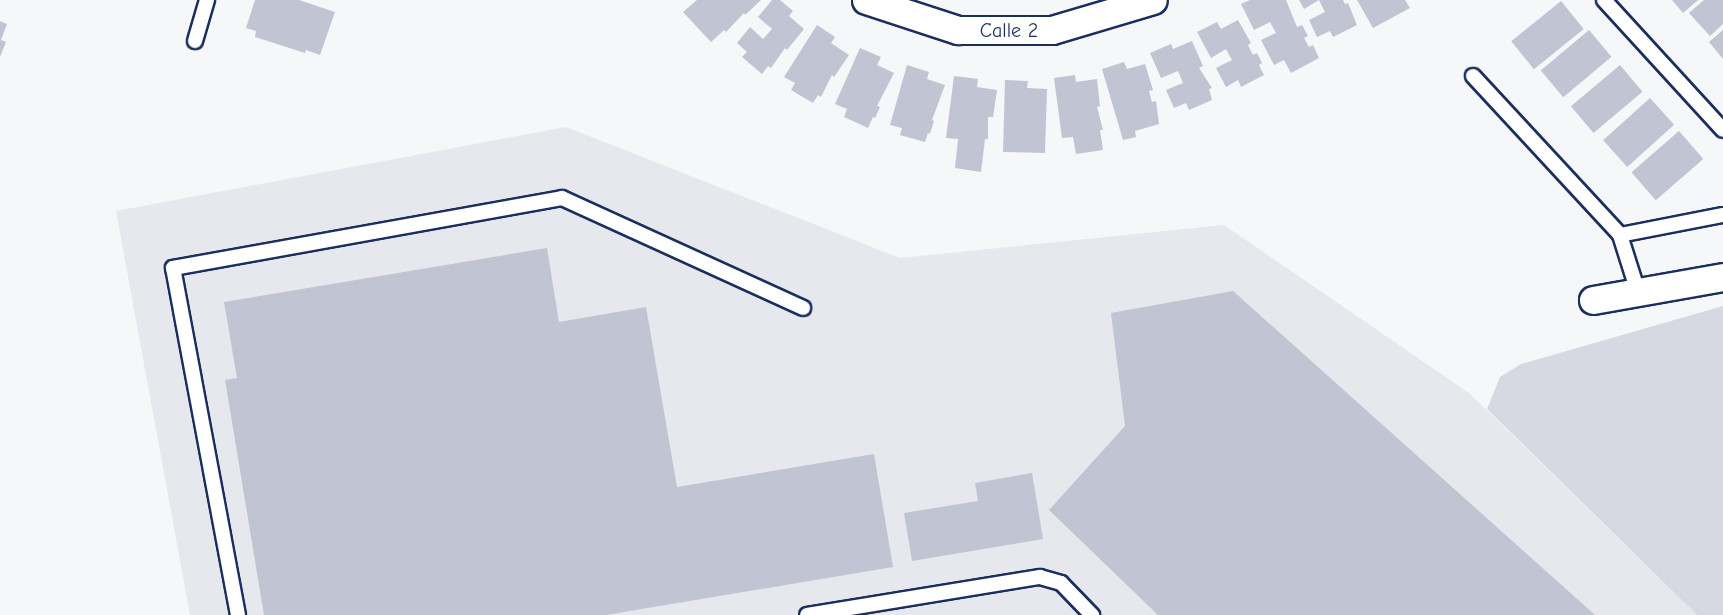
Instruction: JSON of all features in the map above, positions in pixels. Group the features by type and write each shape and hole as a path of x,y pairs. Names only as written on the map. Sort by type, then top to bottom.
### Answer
{"street":[{"name":"Calle 2","path":"866,0 958,30 1052,30 1153,0"},
{"path":"1593,300 1723,277"}],"lane":[{"path":"195,41 207,0"},
{"path":"1604,0 1723,130"},
{"path":"1473,76 1620,235 1638,292"},
{"path":"238,615 173,268 562,198 803,308"},
{"path":"1620,235 1723,215"},
{"path":"807,615 1040,577 1061,583 1092,615"}],"shaded area":[{"path":"566,127 900,258 1224,225 1469,393 1697,615 190,615 116,211"},
{"path":"1723,306 1723,615 1697,615 1487,409 1500,377 1521,364"}],"building":[{"path":"255,0 299,0 335,12 320,55 306,50 305,53 255,37 256,31 246,28"},
{"path":"697,0 761,0 745,15 744,13 726,32 724,30 711,42 683,12"},
{"path":"772,0 780,0 793,11 789,16 804,29 787,50 785,48 771,68 768,66 762,74 742,57 747,52 737,43 750,27 763,39 772,29 758,17"},
{"path":"1250,0 1286,0 1297,27 1302,25 1308,36 1304,38 1309,47 1313,45 1319,58 1291,73 1284,60 1274,65 1261,40 1276,33 1270,22 1254,30 1241,4"},
{"path":"1299,0 1319,0 1304,9"},
{"path":"1319,0 1343,0 1345,4 1348,3 1357,25 1333,37 1330,31 1317,37 1309,20 1325,12"},
{"path":"1357,0 1405,0 1410,8 1373,28"},
{"path":"1672,0 1698,0 1683,13"},
{"path":"1704,0 1723,0 1723,24 1710,36 1689,13"},
{"path":"1561,1 1584,29 1534,69 1511,41"},
{"path":"1238,20 1251,43 1248,45 1253,55 1257,53 1262,63 1259,65 1264,75 1241,87 1238,80 1226,87 1216,68 1232,60 1226,49 1211,58 1197,32 1217,22 1221,29"},
{"path":"0,21 7,24 1,40 6,42 0,57"},
{"path":"817,25 835,37 831,43 849,55 834,77 832,75 821,97 818,95 813,103 791,90 795,83 784,77"},
{"path":"1589,30 1611,57 1563,97 1541,70"},
{"path":"1723,30 1723,59 1709,42"},
{"path":"1192,41 1203,66 1199,68 1212,88 1209,89 1212,100 1189,110 1186,103 1174,108 1166,90 1183,83 1178,71 1161,78 1150,53 1171,44 1173,49"},
{"path":"860,48 881,57 877,65 894,73 877,106 880,107 875,118 873,117 868,128 844,117 847,109 835,104"},
{"path":"1124,62 1127,69 1145,64 1153,90 1149,91 1152,102 1156,101 1159,124 1135,131 1136,137 1123,140 1102,69"},
{"path":"907,65 929,72 927,79 945,85 932,120 934,121 930,134 928,133 925,142 900,135 902,128 890,125"},
{"path":"1620,65 1642,92 1593,133 1571,106"},
{"path":"1075,75 1076,82 1097,79 1100,106 1097,107 1103,130 1100,130 1103,150 1076,154 1073,137 1062,138 1054,78"},
{"path":"954,76 978,79 977,87 997,90 993,117 988,117 988,139 985,139 981,172 955,168 958,139 946,138"},
{"path":"1005,80 1028,81 1027,88 1047,89 1045,153 1003,152"},
{"path":"1650,98 1674,125 1627,167 1603,140"},
{"path":"1679,131 1703,159 1656,200 1631,172"},
{"path":"547,248 559,322 646,307 677,487 874,454 893,567 606,615 264,615 225,380 237,378 224,302"},
{"path":"1233,291 1595,615 1158,615 1049,510 1125,426 1111,313"},
{"path":"1032,473 1043,539 912,561 904,513 978,501 975,483"}]}
